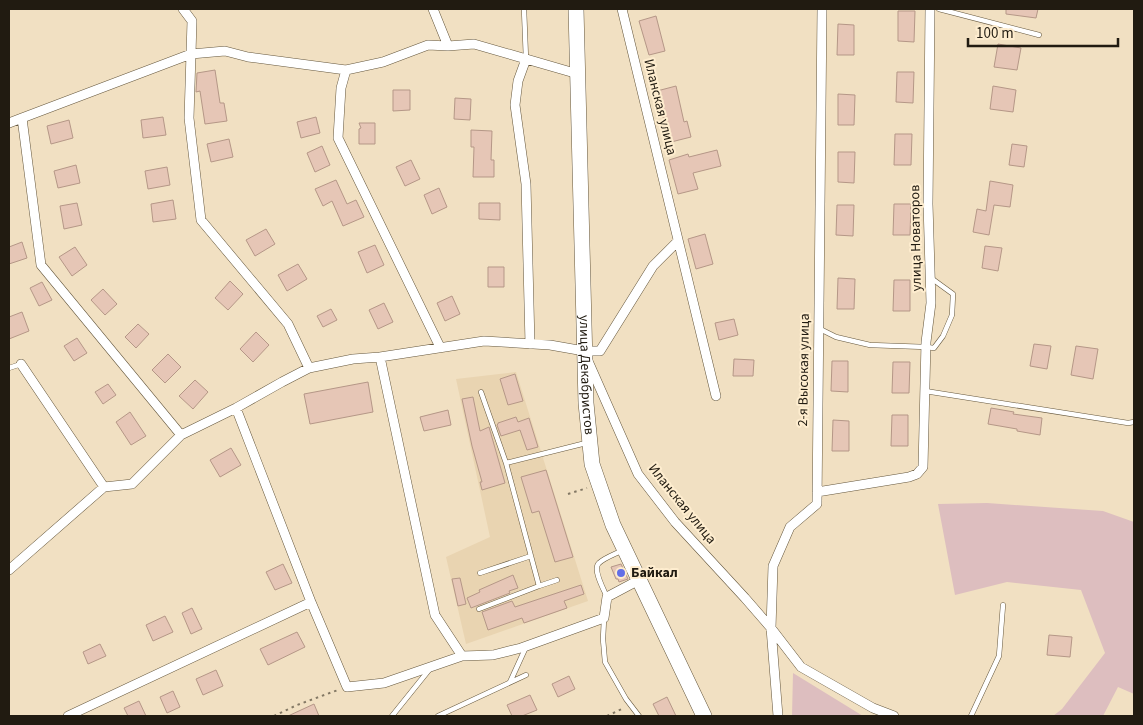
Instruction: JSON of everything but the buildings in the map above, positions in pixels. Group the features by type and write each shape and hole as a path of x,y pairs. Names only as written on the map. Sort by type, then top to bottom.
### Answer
{"main road":[{"name":"улица Декабристов","path":"576,9 584,351 586,403 592,464 613,525 704,716"}],"street":[{"path":"183,9 192,22 189,118 201,220 288,324 309,368"},
{"path":"433,9 448,46"},
{"name":"Иланская улица","path":"622,9 716,396"},
{"name":"2-я Высокая улица","path":"778,716 771,628 773,566 790,527 816,504 822,9"},
{"name":"улица Новаторов","path":"816,492 909,477 917,474 922,467 926,347 931,303 928,204 930,9"},
{"path":"9,123 191,54 225,52 248,57 346,70 383,62 428,44 448,46 474,44 578,74"},
{"path":"526,59 518,81 515,105 526,184 530,344"},
{"path":"346,70 341,88 338,138 440,347"},
{"path":"22,118 41,265 181,435"},
{"path":"9,570 104,486 132,484 181,435 236,408 309,368 353,359 380,358 484,341 550,345 584,351 600,351 653,266 678,241"},
{"name":"Иланская улица","path":"584,351 638,474 675,522 745,598 801,667 873,708 894,716"},
{"path":"380,358 435,615 462,656"},
{"path":"21,364 104,486"},
{"path":"236,408 311,602 347,687 384,683 462,656 493,655 527,646 604,618 607,597 639,580"},
{"path":"68,716 311,602"}],"lane":[{"path":"524,9 526,59"},
{"path":"939,9 1039,35"},
{"path":"818,328 836,337 870,345 934,348 943,336 952,315 953,294 930,277"},
{"path":"9,368 21,364"},
{"path":"925,390 1128,423 1134,422"},
{"path":"481,392 506,463 539,586"},
{"path":"506,463 590,442"},
{"path":"607,597 597,573 597,567 599,563 625,549"},
{"path":"480,573 531,556"},
{"path":"479,609 557,580"},
{"path":"971,716 999,656 1003,605"},
{"path":"604,618 605,662 626,699 639,716"},
{"path":"510,682 527,646"},
{"path":"392,716 431,667"},
{"path":"438,716 526,675"}],"path":[{"path":"274,716 347,687"},
{"path":"607,716 630,705"}],"shaded area":[{"path":"516,372 588,601 466,644 446,557 490,537 456,379"},
{"path":"987,503 1103,511 1134,522 1134,694 1118,687 1103,716 1053,716 1062,709 1105,653 1081,590 1007,582 955,595 938,504"},
{"path":"793,673 863,716 792,716"}],"place":[{"name":"Байкал","path":"621,573"}]}
